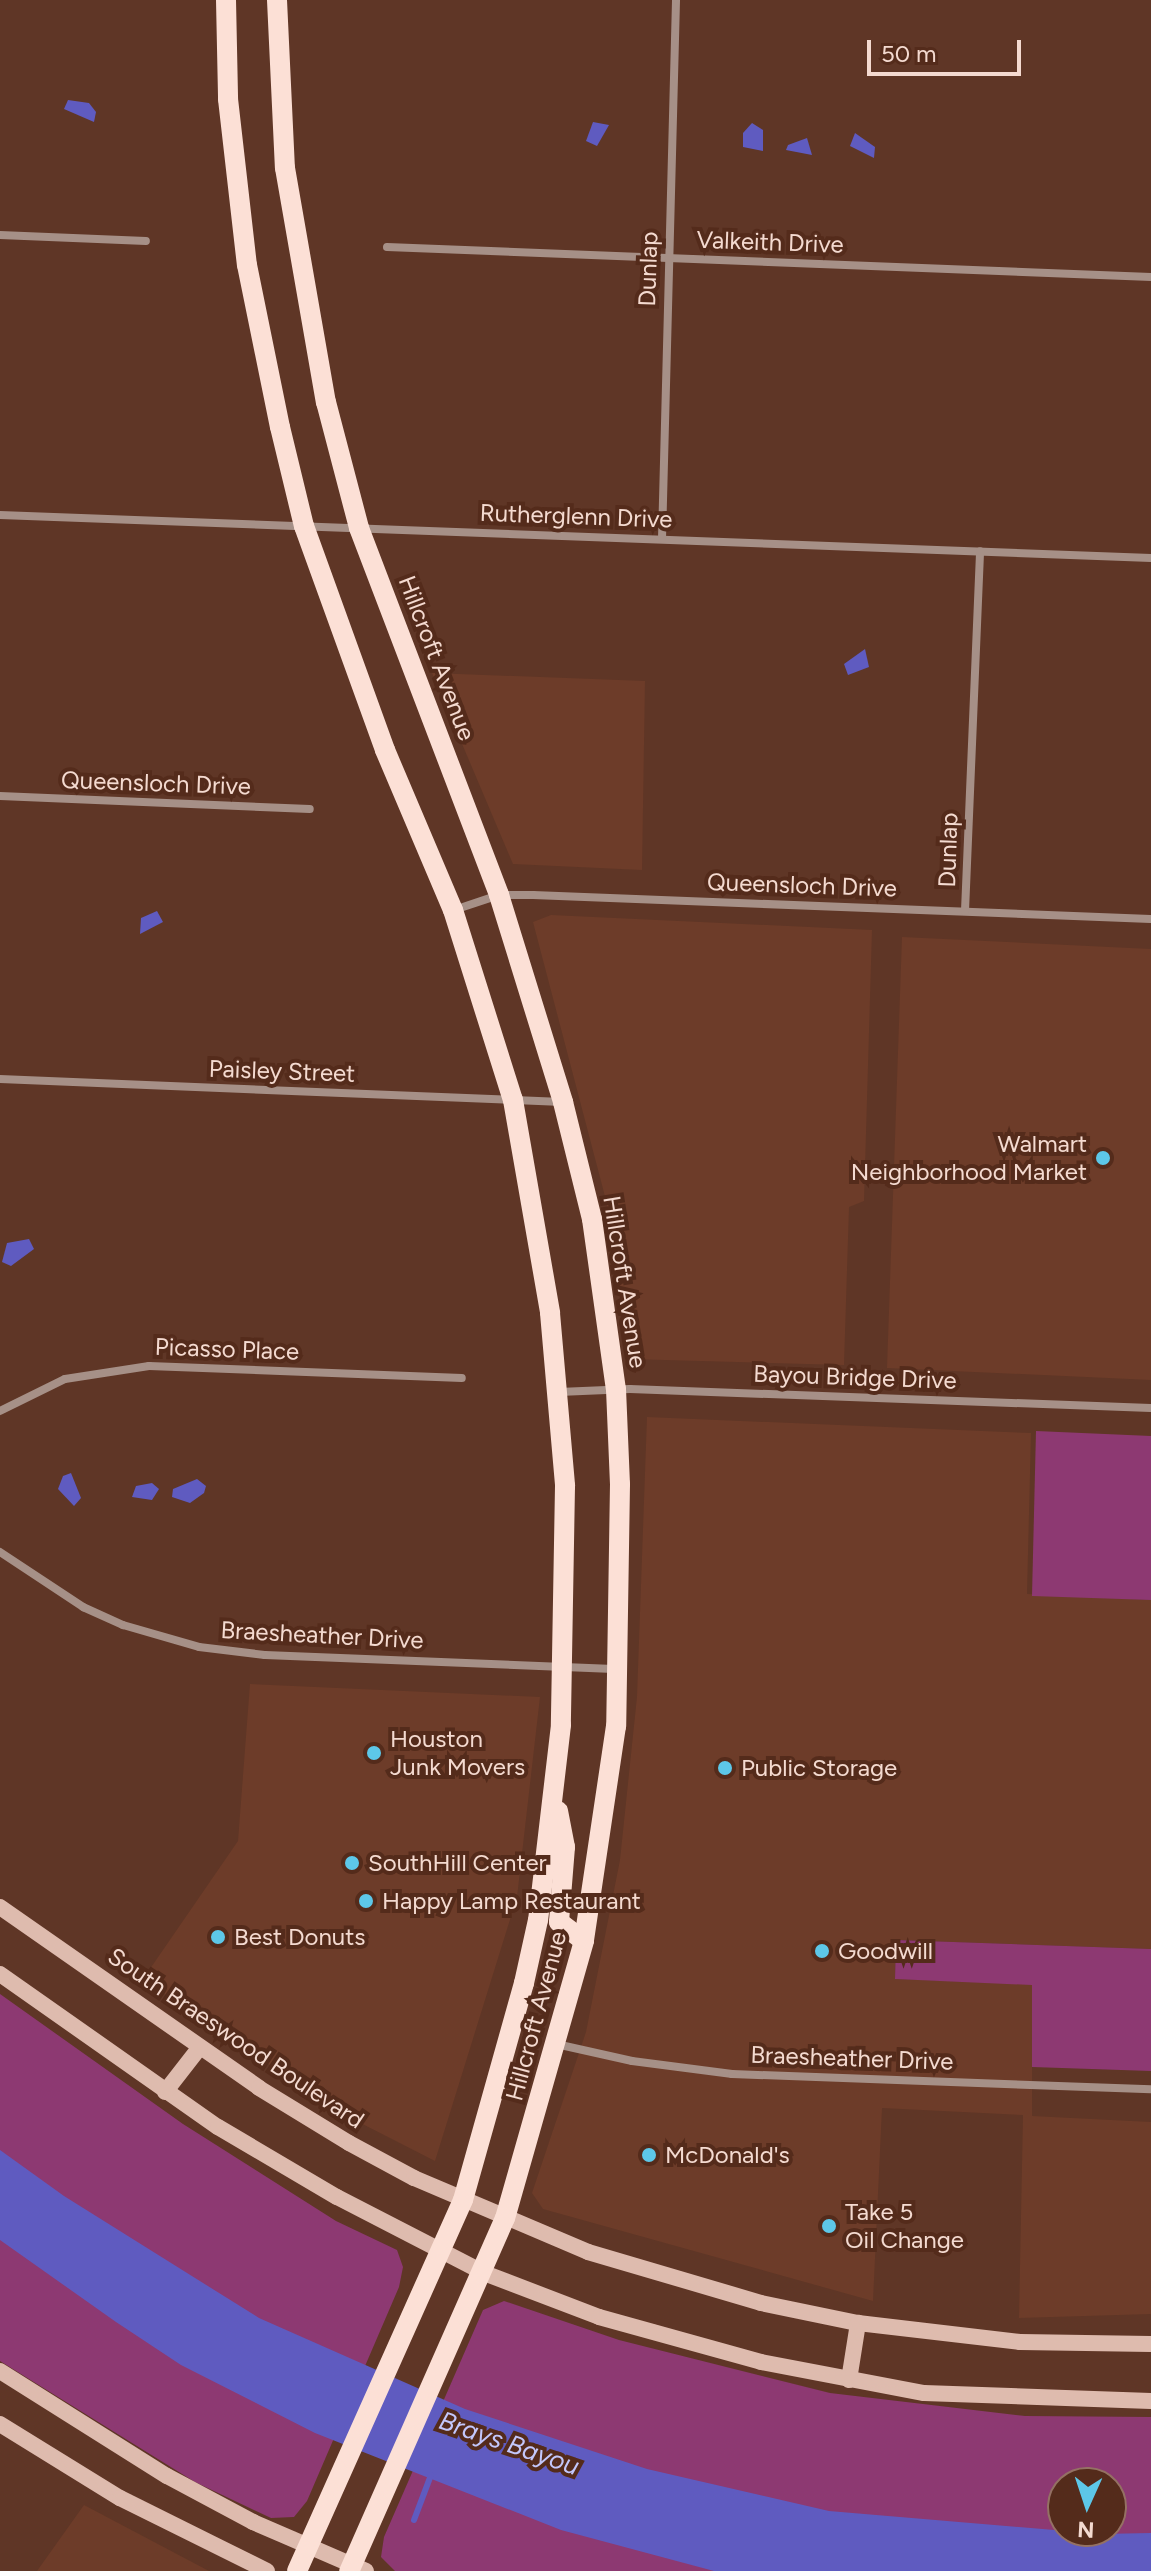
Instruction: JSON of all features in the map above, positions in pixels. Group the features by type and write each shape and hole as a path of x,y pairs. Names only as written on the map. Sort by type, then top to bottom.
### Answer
{"main road":[{"name":"Hillcroft Avenue","path":"226,0 228,99 247,265 304,526 385,750 453,910 513,1100 559,1392 567,1562 565,1667 554,1791 535,1933 463,2200 297,2571"},
{"name":"Hillcroft Avenue","path":"277,0 285,168 300,274 359,528 499,895 563,1102 592,1219 616,1389 616,1726 584,1941 505,2218 484,2273 363,2534 356,2569"},
{"path":"554,1791 565,1847 559,1922 584,1941"},
{"name":"South Braeswood Boulevard","path":"3,1916 349,2143 463,2200 650,2274 858,2323 1020,2342 1151,2344"},
{"path":"0,1974 165,2092 337,2197 484,2273 667,2339 849,2380 996,2399 1151,2401"},
{"path":"165,2092 200,2047"},
{"path":"849,2380 858,2323"},
{"path":"0,2371 167,2476 356,2569"},
{"path":"0,2424 120,2498 267,2571"}],"street":[{"name":"Dunlap","path":"662,539 676,0"},
{"path":"0,235 146,241"},
{"name":"Valkeith Drive","path":"387,247 1151,277"},
{"name":"Rutherglenn Drive","path":"0,515 1151,558"},
{"name":"Dunlap","path":"965,911 980,551"},
{"name":"Queensloch Drive","path":"0,796 310,809"},
{"name":"Queensloch Drive","path":"453,910 499,895 1151,919"},
{"name":"Paisley Street","path":"0,1079 563,1102"},
{"name":"Picasso Place","path":"0,1411 65,1379 149,1366 462,1378"},
{"name":"Bayou Bridge Drive","path":"559,1392 616,1389 1151,1408"},
{"name":"Braesheather Drive","path":"0,1552 83,1607 123,1625 199,1647 265,1655 618,1669"},
{"name":"Braesheather Drive","path":"555,2043 632,2061 732,2074 1151,2089"}],"shaded area":[{"path":"432,673 645,681 642,870 513,864"},
{"path":"551,915 872,930 864,1201 849,1207 844,1365 629,1359 607,1204 533,922"},
{"path":"902,937 1151,949 1151,1380 887,1368"},
{"path":"647,1417 1031,1433 1027,1594 1151,1600 1151,1949 896,1940 895,1979 1032,1984 1032,2116 1151,2122 1151,2314 1019,2318 1023,2115 882,2108 873,2301 543,2209 532,2193 586,2032 620,1860 637,1697"},
{"path":"1036,1431 1151,1436 1151,1600 1032,1596"},
{"path":"250,1684 540,1697 517,1897 435,2161 339,2112 143,1979 238,1841"},
{"path":"896,1940 1151,1949 1151,2071 1032,2067 1032,1985 895,1979"},
{"path":"0,1994 183,2124 336,2221 397,2250 403,2267 399,2287 307,2501 294,2517 271,2518 195,2482 0,2361"},
{"path":"504,2301 619,2340 830,2393 1025,2416 1151,2417 1151,2571 395,2571 381,2557 384,2537 483,2310"},
{"path":"84,2505 209,2571 37,2571"}],"water":[{"path":"68,100 89,103 96,112 94,122 64,109"},
{"path":"593,122 609,125 597,146 586,141"},
{"path":"752,123 763,130 763,151 743,147 743,133"},
{"path":"855,133 875,147 874,158 850,146"},
{"path":"807,138 812,155 786,150 788,145"},
{"path":"865,649 869,667 848,675 844,664"},
{"path":"157,911 163,922 140,934 141,918"},
{"path":"29,1239 34,1249 11,1266 2,1262 7,1243"},
{"path":"71,1473 81,1498 74,1506 58,1489 63,1476"},
{"path":"197,1479 206,1486 204,1493 190,1503 172,1497 173,1489"},
{"path":"152,1483 159,1489 152,1500 132,1497 136,1486"},
{"name":"Brays Bayou","path":"0,2150 64,2196 259,2318 465,2409 647,2469 829,2511 1047,2529 1047,2547 1127,2547 1127,2533 1151,2533 1151,2571 714,2571 561,2530 315,2433 181,2365 0,2240"}],"waterway":[{"path":"414,2520 431,2475"}],"place":[{"name":"Walmart Neighborhood Market","path":"1103,1158"},
{"name":"Houston Junk Movers","path":"374,1753"},
{"name":"Public Storage","path":"725,1768"},
{"name":"SouthHill Center","path":"352,1863"},
{"name":"Happy Lamp Restaurant","path":"366,1901"},
{"name":"Best Donuts","path":"218,1937"},
{"name":"Goodwill","path":"822,1951"},
{"name":"McDonald's","path":"649,2155"},
{"name":"Take 5 Oil Change","path":"829,2226"}]}
